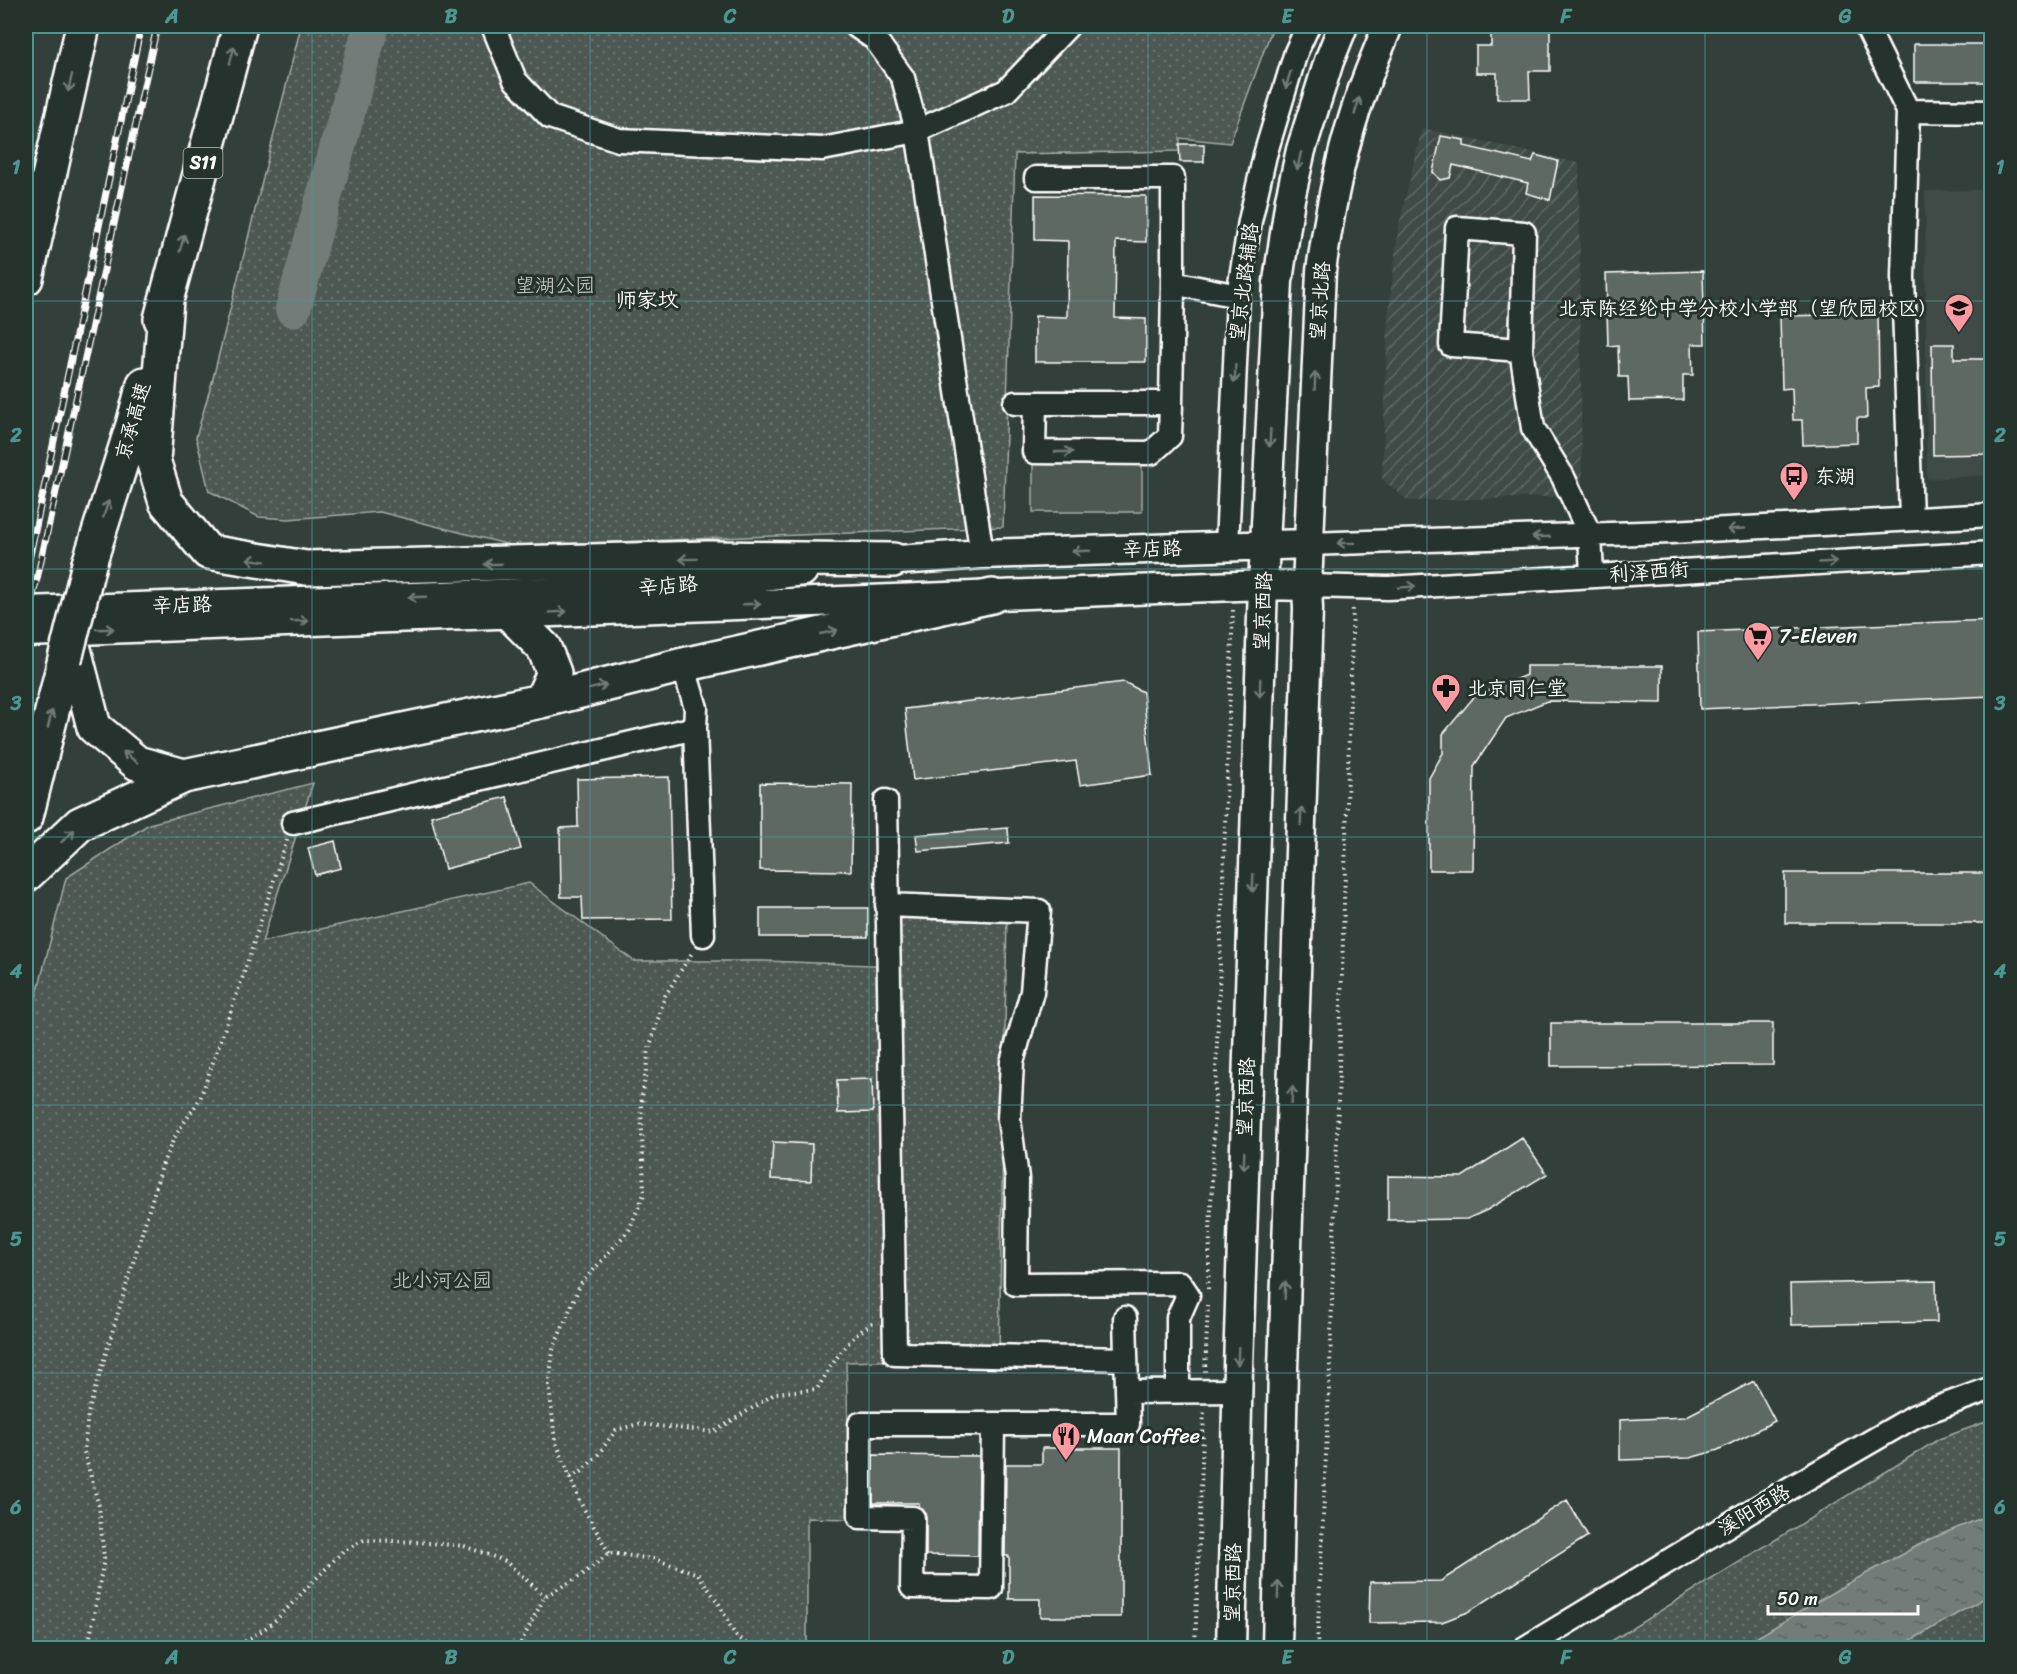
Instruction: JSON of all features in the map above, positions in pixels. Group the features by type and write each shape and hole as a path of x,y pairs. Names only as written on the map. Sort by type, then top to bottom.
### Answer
{"highway":[{"path":"26,278 32,232 83,26"},
{"name":"京承高速","path":"26,817 89,564 133,425 240,26"},
{"path":"166,300 153,460 166,502 208,552 306,568 708,558 893,560"},
{"path":"26,875 81,824 184,776 542,701 683,665 992,596"},
{"path":"511,615 544,648 554,673 542,701"},
{"path":"68,649 94,727 136,763 184,776"}],"main road":[{"path":"1266,545 1278,281 1284,237 1301,150 1329,61 1343,26"},
{"name":"望京北路","path":"1307,598 1320,290 1326,235 1360,96 1388,26"},
{"name":"辛店路","path":"26,611 662,588 893,560 982,554 1308,544"},
{"name":"望京西路","path":"1231,1648 1237,1391 1266,545"},
{"name":"辛店路","path":"26,632 992,596 1229,603 1263,598 1307,598"},
{"path":"1277,1648 1283,1357 1307,598"}],"street":[{"path":"493,26 515,80 550,117 619,140 822,149 917,131 1006,91 1068,26"},
{"path":"856,26 875,39 903,78 917,131 982,554"},
{"name":"望京北路辅路","path":"1227,546 1238,296 1250,221 1266,155 1296,52 1308,26"},
{"path":"1866,26 1908,111 1903,277 1911,519"},
{"path":"1908,111 1992,112"},
{"path":"1036,178 1173,178 1173,283 1171,403 1170,436 1151,453 1034,452 1025,403 1171,403"},
{"path":"1521,350 1451,345 1457,228 1524,233 1521,350 1533,428 1563,477 1590,535 1592,575"},
{"path":"1173,283 1238,296"},
{"name":"利泽西街","path":"1308,544 1590,535 1992,515"},
{"name":"利泽西街","path":"1307,598 1354,597 1388,588 1992,553"},
{"path":"683,665 696,708 703,935"},
{"path":"293,823 695,728"},
{"path":"886,801 895,1354 1126,1359"},
{"path":"887,905 1039,911 1032,993 1012,1062 1009,1119 1017,1178 1016,1284 1180,1283 1188,1294 1178,1318 1178,1391"},
{"path":"993,1424 991,1588 912,1587 913,1518 860,1517 860,1424 993,1424 1128,1424 1125,1318"},
{"name":"溪阳西路","path":"1525,1648 1751,1511 1915,1416 1992,1388"},
{"path":"1127,1392 1237,1391"}],"path":[{"path":"1307,598 1354,597 1330,1368 1317,1648"},
{"path":"1195,1648 1229,603 1263,598"},
{"path":"88,1648 104,1559 99,1506 84,1452 88,1413 163,1163 175,1136 200,1099 293,823"},
{"path":"609,1553 580,1502 555,1440 549,1385 553,1350 580,1285 629,1230 644,1194 640,1105 650,1049 665,996 703,935"},
{"path":"570,1477 581,1472 597,1456 616,1430 639,1424 714,1432 776,1393 817,1389 844,1346 863,1328 894,1312"},
{"path":"235,1648 273,1623 344,1551 364,1540 465,1546 505,1561 545,1596"},
{"path":"518,1648 545,1596 581,1576 609,1553 654,1559 698,1574 719,1604 735,1635 754,1648"}],"shaded area":[{"path":"1422,128 1579,163 1582,496 1408,501 1382,479 1388,317 1398,229"},
{"name":"北京陈经纶中学分校小学部（望欣园校区）","path":"1991,190 1991,475 1927,479 1925,191"}],"green space":[{"name":"望湖公园","path":"301,26 1273,26 1230,143 1180,138 1180,151 1015,154 1003,527 514,546 380,512 288,519 259,517 209,491 196,437 212,382"},
{"path":"1033,463 1142,463 1142,512 1033,512"},
{"name":"北小河公园","path":"313,783 262,942 529,883 634,961 765,961 897,966 896,912 1007,916 999,1357 846,1362 851,1519 807,1518 807,1648 26,1648 26,1038 66,878 149,824"},
{"path":"1991,1420 1991,1648 1600,1648 1939,1439"}],"water":[{"path":"1991,1514 1991,1594 1898,1648 1739,1648 1845,1585 1930,1539"}],"building":[{"path":"1491,26 1550,26 1550,71 1529,71 1530,99 1497,99 1497,73 1476,73 1476,46 1491,46"},
{"path":"1914,44 1992,44 1992,82 1914,82"},
{"path":"1441,136 1464,140 1464,146 1532,162 1535,155 1558,161 1550,200 1526,193 1528,183 1453,165 1450,178 1440,180 1433,172"},
{"path":"1179,144 1204,144 1204,162 1180,162"},
{"path":"1035,195 1146,196 1146,242 1116,241 1115,318 1146,319 1146,362 1035,362 1035,316 1067,317 1068,241 1035,240"},
{"path":"1703,271 1705,344 1692,344 1693,375 1683,375 1683,400 1629,401 1628,377 1619,377 1618,345 1608,346 1606,274"},
{"path":"1878,314 1879,387 1866,388 1867,418 1857,418 1857,443 1803,445 1802,420 1793,420 1792,388 1782,389 1780,316"},
{"path":"1932,344 1954,344 1954,359 1991,359 1992,454 1933,455"},
{"path":"1992,620 1992,696 1700,709 1698,632"},
{"path":"1526,666 1662,666 1662,703 1547,701 1506,718 1474,766 1473,870 1429,870 1429,778 1443,753 1443,734 1474,697 1526,675"},
{"path":"1124,682 1143,692 1152,775 1080,785 1076,761 913,780 905,709"},
{"path":"669,777 672,919 583,920 582,897 561,897 560,828 578,827 577,779"},
{"path":"760,783 852,784 851,871 760,870"},
{"path":"507,797 521,849 445,869 431,816"},
{"path":"1008,828 1009,843 918,851 916,835"},
{"path":"335,841 341,868 315,875 308,848"},
{"path":"1785,873 1992,873 1992,923 1785,923"},
{"path":"760,908 868,908 868,937 760,937"},
{"path":"1551,1023 1773,1023 1773,1065 1551,1066"},
{"path":"872,1079 873,1112 838,1113 837,1080"},
{"path":"1522,1138 1547,1174 1487,1210 1467,1219 1388,1220 1388,1176 1462,1177"},
{"path":"773,1142 812,1144 811,1181 771,1179"},
{"path":"1936,1281 1937,1322 1791,1325 1790,1284"},
{"path":"1754,1381 1775,1421 1718,1450 1690,1458 1620,1460 1620,1420 1685,1417"},
{"path":"1042,1448 1121,1448 1121,1617 1040,1617 1040,1599 1009,1599 1009,1556 1005,1556 1006,1464 1042,1464"},
{"path":"873,1455 979,1456 978,1556 926,1555 926,1518 919,1503 873,1503"},
{"path":"1567,1500 1588,1536 1468,1612 1442,1622 1369,1623 1370,1582 1441,1581"}],"waterway":[{"path":"293,309 371,26"}],"railway":[{"path":"26,574 141,26"},
{"path":"26,622 157,26"}],"place":[{"name":"北京陈经纶中学分校小学部（望欣园校区）","path":"1959,334"},
{"name":"东湖","path":"1794,502"},
{"name":"7-Eleven","path":"1758,662"},
{"name":"北京同仁堂","path":"1446,714"},
{"name":"Maan Coffee","path":"1066,1462"}],"district":[{"name":"师家坟","path":"647,300"}]}
